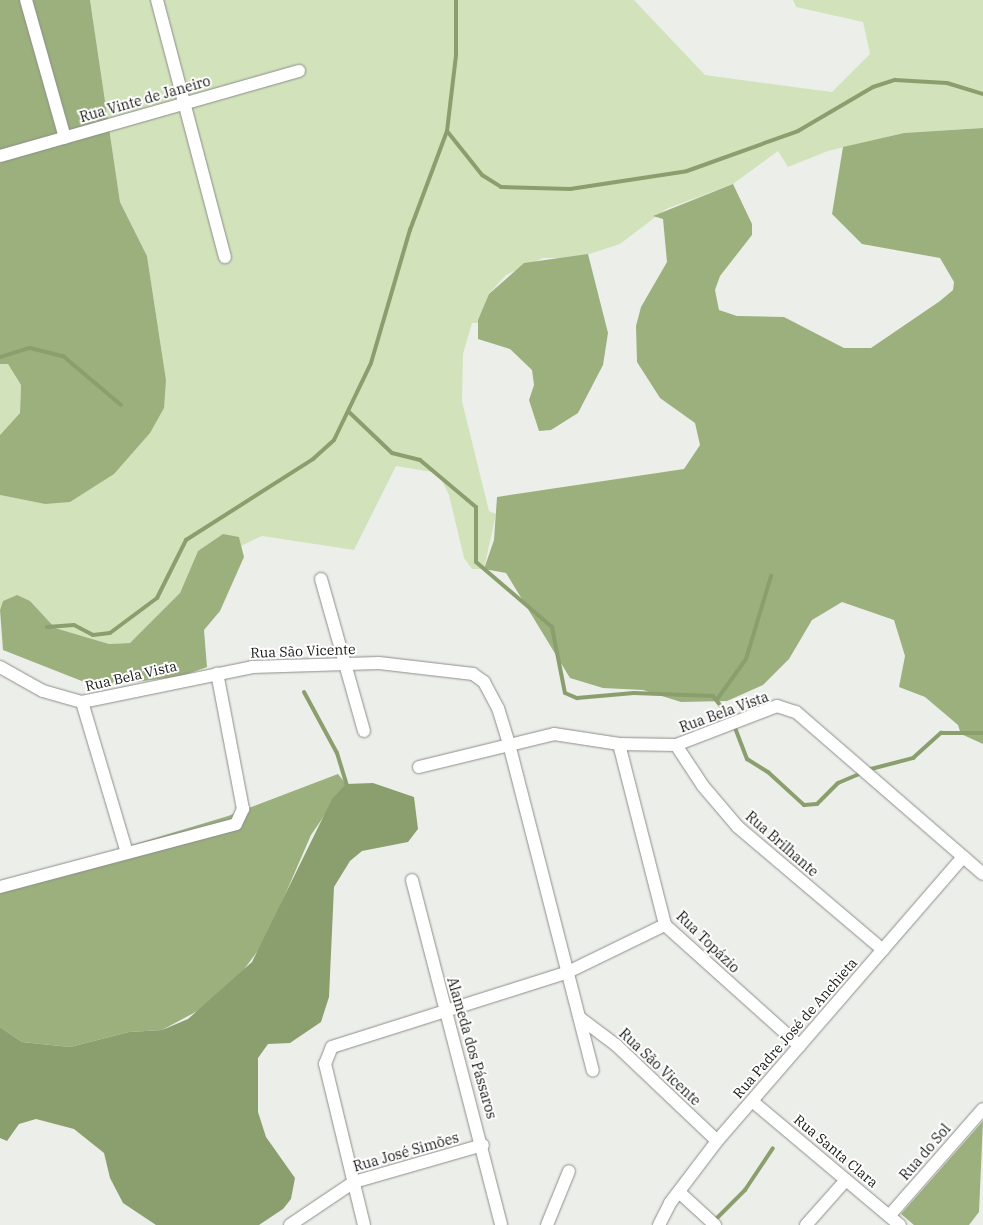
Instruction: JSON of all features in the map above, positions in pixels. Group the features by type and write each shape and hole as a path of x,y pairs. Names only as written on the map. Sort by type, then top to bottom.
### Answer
{"street":[{"path":"26,0 65,138"},
{"path":"157,0 225,257"},
{"name":"Rua Vinte de Janeiro","path":"0,156 299,71"},
{"path":"321,579 364,731"},
{"name":"Rua São Vicente","path":"217,673 344,662 439,667 473,674 484,682 498,708 509,744 593,1070"},
{"name":"Rua Bela Vista","path":"0,667 43,692 82,702 217,673"},
{"path":"0,887 126,850 236,824 243,809 217,673"},
{"path":"82,702 126,850"},
{"name":"Rua Bela Vista","path":"419,766 554,734 619,744 676,746 777,706 796,712 983,874"},
{"name":"Rua Topázio","path":"619,744 665,926 800,1046"},
{"name":"Rua Brilhante","path":"676,746 703,786 738,827 883,950"},
{"name":"Rua Padre José de Anchieta","path":"659,1225 679,1192 717,1142 963,857"},
{"name":"Alameda dos Pássaros","path":"412,880 444,1008 483,1145 501,1225"},
{"path":"364,1225 325,1064 332,1047 444,1008 568,972 665,926"},
{"name":"Rua São Vicente","path":"580,1018 616,1045 717,1142"},
{"name":"Rua Santa Clara","path":"752,1101 900,1225"},
{"name":"Rua do Sol","path":"889,1216 983,1109"},
{"name":"Rua José Simões","path":"290,1225 354,1182 483,1145"},
{"path":"547,1225 569,1171"},
{"path":"806,1225 846,1180"},
{"path":"679,1192 715,1225"}],"shaded area":[{"path":"0,0 90,0 120,202 147,256 166,380 164,408 150,433 114,474 70,502 45,504 0,495 0,435 20,413 21,385 8,364 0,364"},
{"path":"90,0 634,0 705,75 832,92 870,54 863,22 796,7 793,0 983,0 983,128 904,133 828,151 788,167 778,151 733,184 666,209 620,244 577,258 543,258 506,275 489,294 478,323 472,323 463,354 462,401 489,511 496,514 484,569 472,569 464,558 449,495 438,473 396,466 354,550 262,536 241,546 239,537 198,551 180,593 162,615 130,643 109,644 55,628 43,616 3,601 0,610 0,495 45,504 166,380 147,256 120,202"},
{"path":"983,128 983,744 961,734 958,725 925,697 899,687 905,656 894,620 842,602 812,620 789,659 763,685 727,701 681,702 643,690 603,688 570,678 506,573 484,569 494,540 497,497 684,469 700,445 695,423 660,398 637,362 636,326 641,307 667,262 663,219 653,216 733,184 752,224 752,235 720,276 715,290 719,310 737,316 784,317 844,348 871,348 940,301 953,290 954,282 940,258 862,244 832,214 843,147 904,133"},
{"path":"588,254 608,333 603,365 578,413 551,430 539,431 529,400 534,385 532,370 510,349 478,339 478,320 489,294 524,263"},
{"path":"0,364 8,364 21,385 20,413 0,435"},
{"path":"223,534 239,537 244,557 220,611 204,630 207,667 182,676 97,687 3,650 0,610 3,601 17,595 30,601 55,628 109,644 130,643 180,593 198,551"},
{"path":"338,774 346,784 311,835 265,941 237,979 203,1008 162,1030 129,1032 70,1047 22,1042 0,1027 0,885 228,816"},
{"path":"373,783 414,797 418,829 408,842 362,851 350,861 334,887 329,997 321,1022 290,1043 268,1044 258,1058 258,1112 266,1137 295,1178 291,1199 283,1209 259,1225 156,1225 123,1203 110,1178 104,1153 74,1129 36,1119 19,1124 7,1141 0,1138 0,1027 22,1042 70,1047 129,1032 162,1030 188,1019 252,962 332,799 346,784"},
{"path":"983,1121 979,1212 969,1225 914,1225 901,1214"}],"waterway":[{"path":"47,627 74,625 93,635 110,633 157,598 186,540 313,459 334,440 371,363 410,230 447,131 456,55 456,0"},
{"path":"447,131 482,175 501,187 570,189 687,171 798,131 873,87 895,80 947,83 983,94"},
{"path":"0,357 30,348 63,356 121,405"},
{"path":"349,412 392,453 420,460 476,507 476,562 552,627 565,693 577,698 634,693 713,696 732,720 747,759 768,772 804,805 817,804 838,783 861,773"},
{"path":"718,698 746,659 771,576"},
{"path":"304,692 337,753 348,788"},
{"path":"867,770 913,758 941,733 983,733"},
{"path":"714,1221 745,1190 773,1148"}]}
